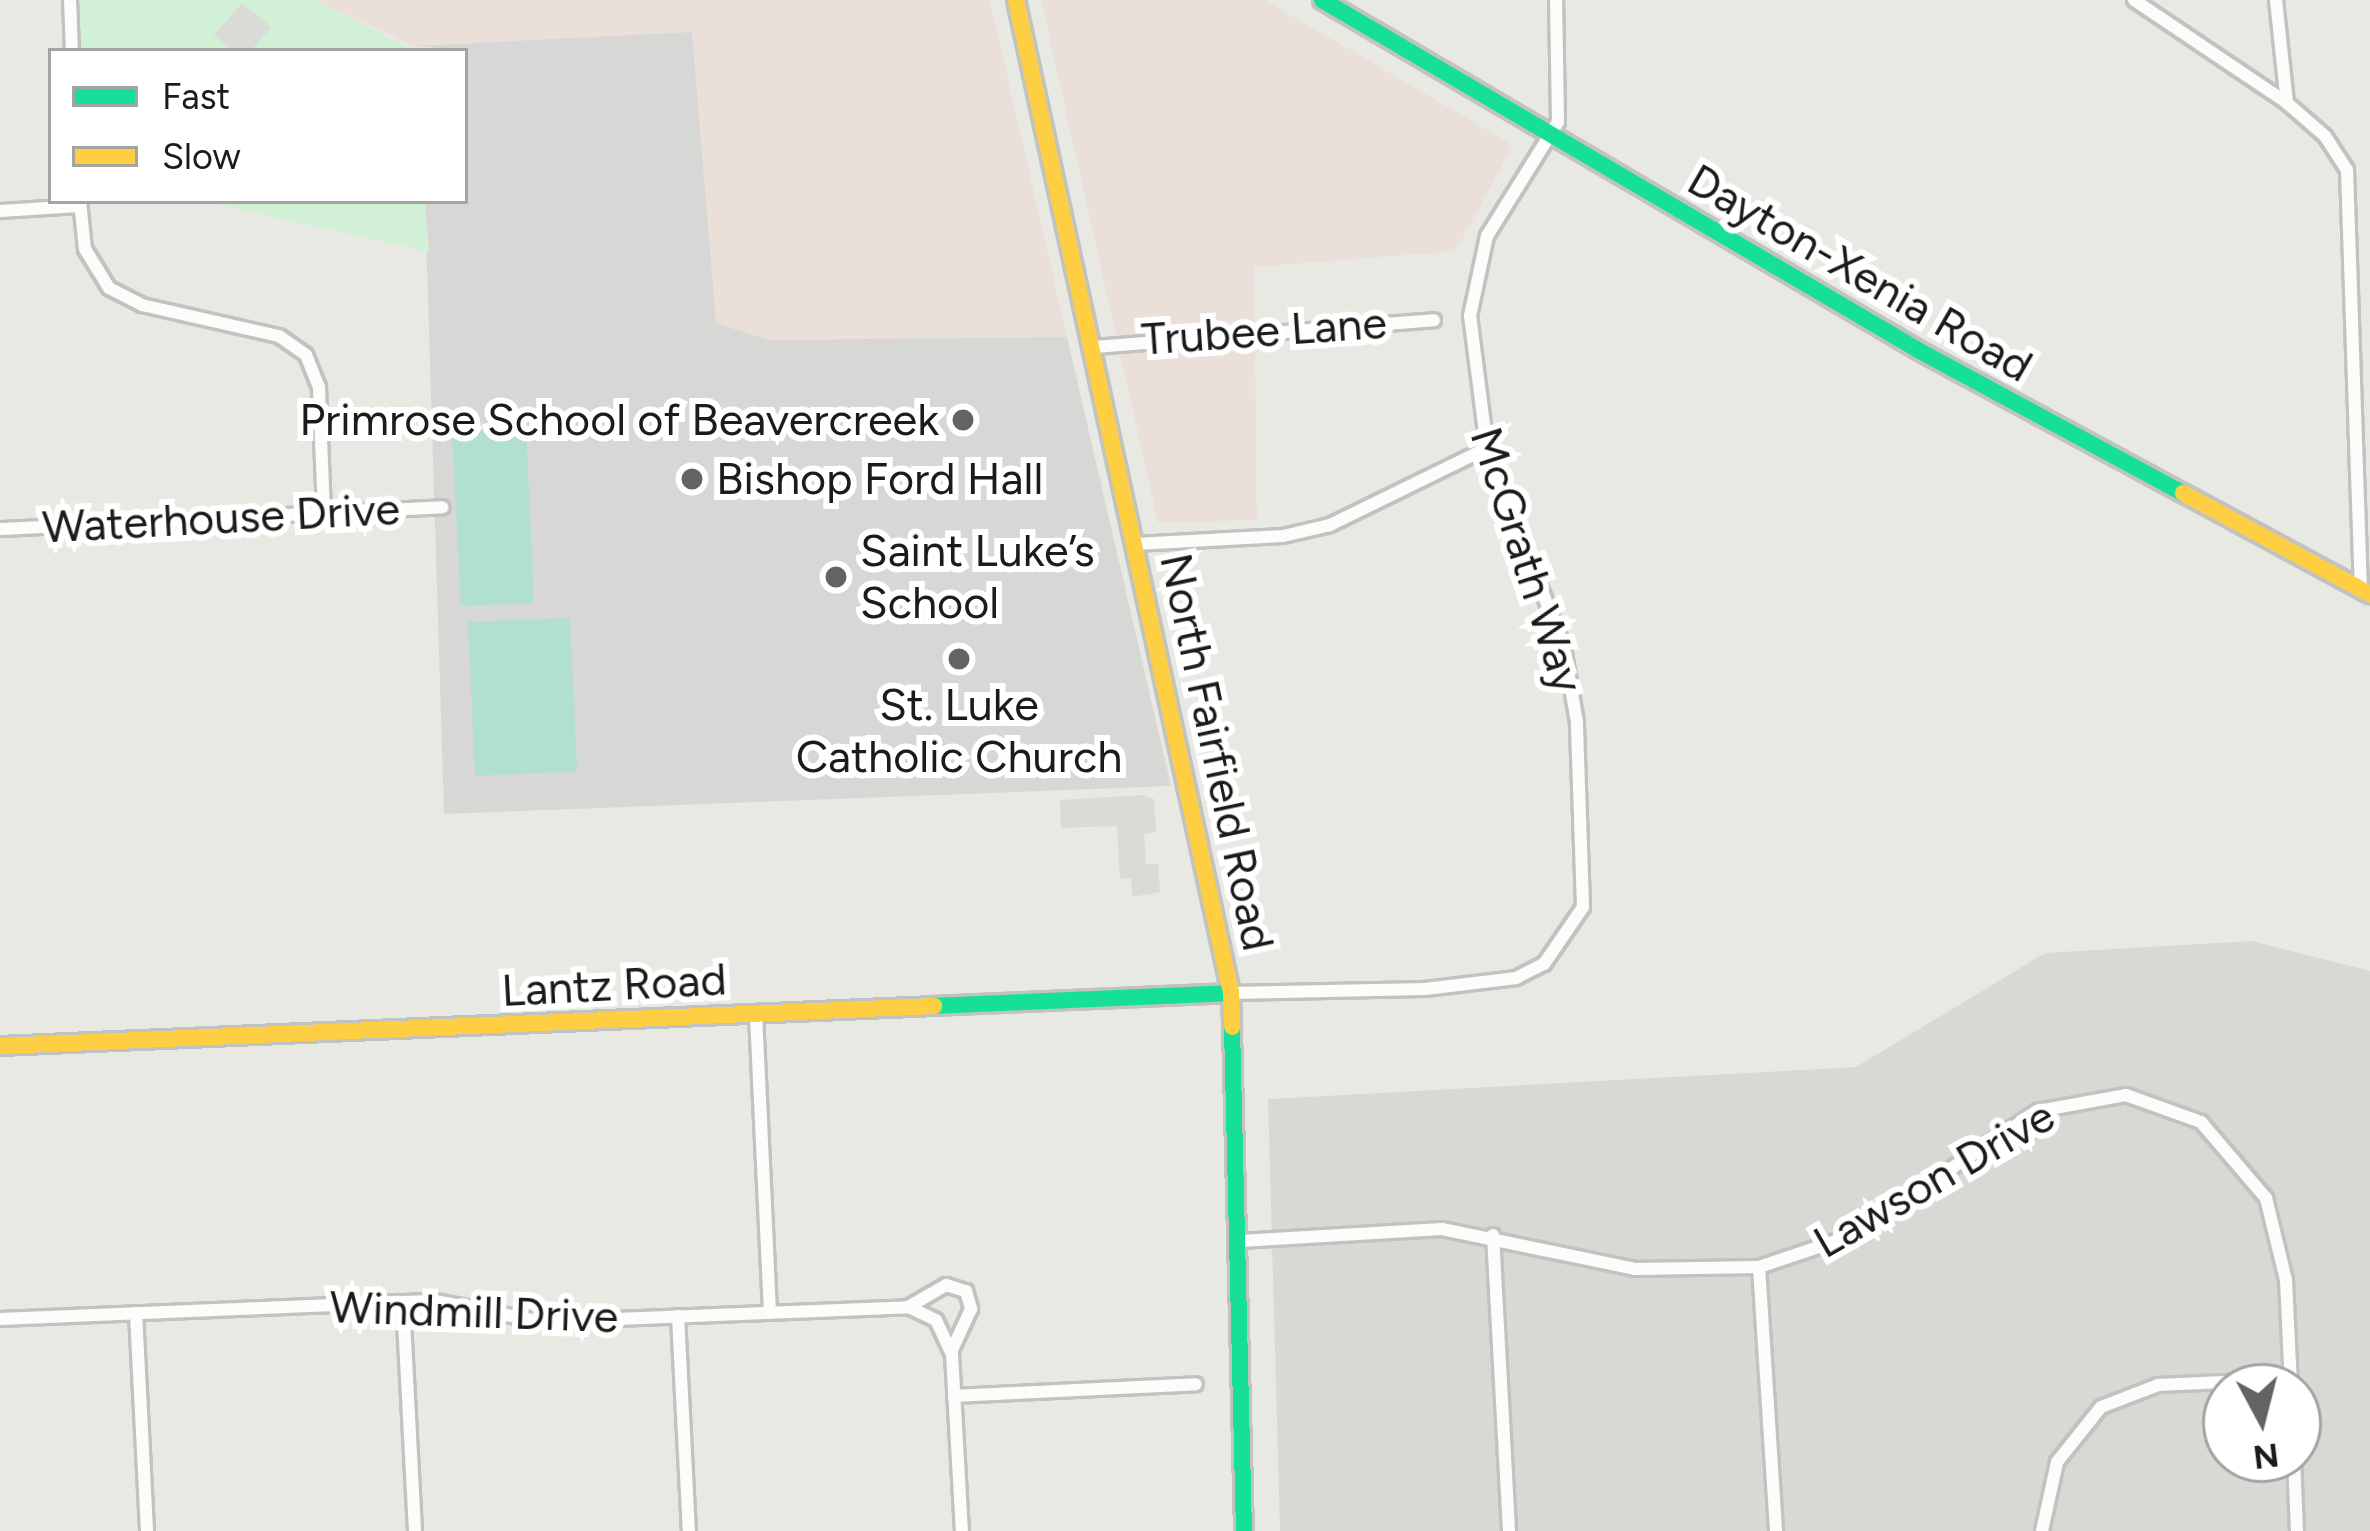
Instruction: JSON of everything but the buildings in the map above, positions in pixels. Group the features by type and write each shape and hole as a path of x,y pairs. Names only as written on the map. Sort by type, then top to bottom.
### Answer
{"main road":[{"name":"North Fairfield Road","path":"1016,0 1231,993 1244,1531"},
{"name":"Dayton-Xenia Road","path":"1322,0 2032,414 2365,591"},
{"name":"Lantz Road","path":"0,1046 1231,993"}],"street":[{"path":"70,0 72,48"},
{"path":"1550,135 1558,122 1556,0"},
{"path":"2134,0 2287,104 2339,154 2349,179 2365,591"},
{"path":"2276,0 2287,104"},
{"name":"McGrath Way","path":"1231,993 1425,989 1516,978 1544,964 1583,908 1577,722 1564,648 1487,448 1470,316 1475,275 1487,236 1550,135"},
{"path":"0,211 80,204 89,259 122,297 278,336 305,355 319,388 324,513"},
{"name":"Trubee Lane","path":"1094,347 1434,320"},
{"path":"1135,544 1283,536 1330,525 1487,448"},
{"name":"Waterhouse Drive","path":"0,529 442,507"},
{"path":"756,1015 770,1313"},
{"name":"Lawson Drive","path":"1240,1241 1442,1229 1493,1235 1635,1269 1759,1267 1847,1237 2038,1111 2089,1097 2147,1099 2219,1137 2266,1198 2286,1280 2289,1363"},
{"path":"1493,1235 1509,1531"},
{"path":"1759,1267 1776,1531"},
{"name":"Windmill Drive","path":"0,1318 403,1302 458,1303 542,1322 908,1307 946,1285 966,1291 971,1309 952,1354"},
{"path":"403,1302 415,1531"},
{"path":"908,1307 936,1320 952,1354 962,1531"},
{"path":"136,1312 147,1531"},
{"path":"678,1316 689,1531"},
{"path":"954,1396 1196,1384"},
{"path":"2042,1531 2057,1462 2101,1407 2158,1385 2202,1384"},
{"path":"2295,1483 2297,1531"}],"shaded area":[{"path":"314,0 990,0 1067,337 768,340 715,323 692,32 415,46"},
{"path":"1041,0 1265,0 1513,145 1456,251 1254,267 1257,520 1158,523"},
{"path":"242,3 271,27 254,48 229,48 214,35"},
{"name":"St. Luke Catholic Church","path":"692,32 716,323 768,340 1067,337 1171,786 444,814 425,204 468,204 468,48 415,46"},
{"path":"1143,795 1154,799 1156,832 1144,834 1146,864 1158,864 1160,892 1132,897 1131,878 1120,879 1117,826 1061,828 1060,800"},
{"path":"2252,941 2370,971 2370,1531 1280,1531 1268,1099 1856,1067 2045,953"}],"green space":[{"path":"78,0 315,0 409,48 81,48"},
{"path":"216,204 425,204 429,252"},
{"path":"526,429 534,603 461,606 452,433"},
{"path":"570,618 577,771 475,776 468,622"}],"traffic: fast":[{"path":"1322,0 1918,350 2183,493"},
{"path":"934,1006 1231,993"},
{"path":"1232,1027 1244,1531"}],"traffic: slow":[{"path":"1016,0 1231,993 1232,1027"},
{"path":"2183,493 2370,594"},
{"path":"0,1046 934,1006"}],"place":[{"name":"Primrose School of Beavercreek","path":"963,420"},
{"name":"Bishop Ford Hall","path":"692,479"},
{"name":"Saint Luke’s School","path":"836,577"},
{"name":"St. Luke Catholic Church","path":"959,659"}]}
